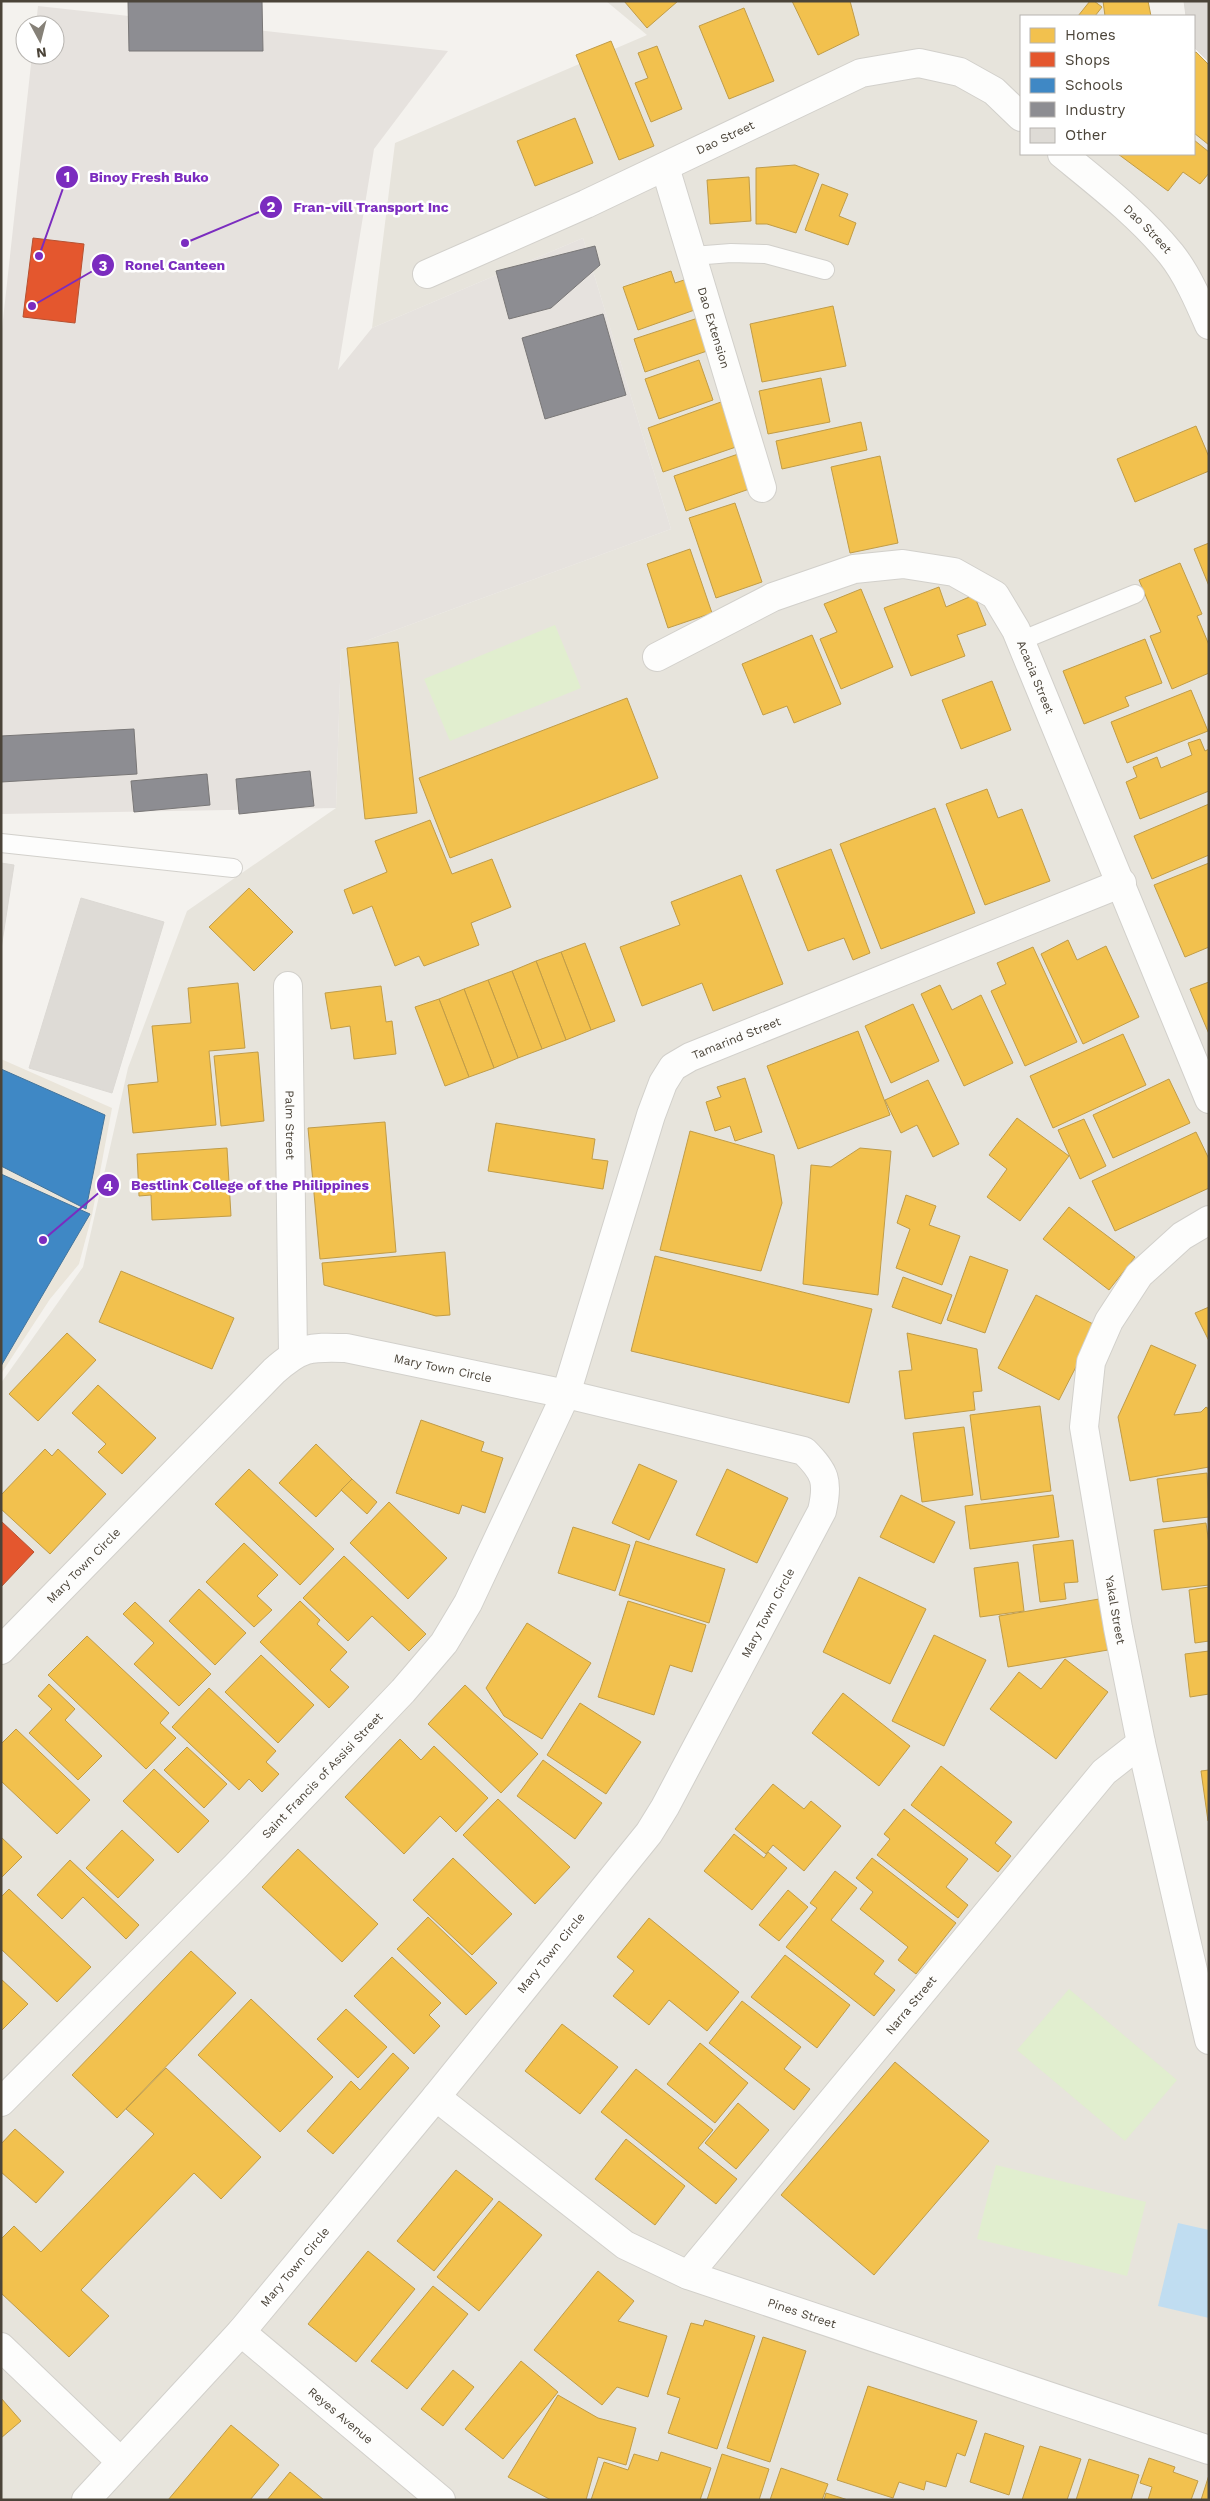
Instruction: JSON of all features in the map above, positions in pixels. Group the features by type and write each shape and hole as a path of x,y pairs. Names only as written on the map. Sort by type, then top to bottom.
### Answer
{"street":[{"name":"Dao Street","path":"427,274 664,167 861,72 919,63 960,72 994,91 1020,116"},
{"name":"Dao Street","path":"1063,155 1132,212 1172,256 1201,305 1209,325"},
{"name":"Dao Extension","path":"664,167 762,488"},
{"name":"Acacia Street","path":"657,656 773,596 854,569 903,564 954,572 995,595 1020,641 1122,884 1209,1100"},
{"name":"Tamarind Street","path":"566,1394 651,1115 662,1083 673,1067 734,1039 1122,884"},
{"name":"Palm Street","path":"288,986 293,1354"},
{"name":"Yakal Street","path":"1209,1220 1182,1236 1139,1275 1109,1321 1091,1362 1084,1427 1117,1618 1142,1743 1209,2040"},
{"name":"Mary Town Circle","path":"1,1650 250,1395 293,1354 316,1348 346,1348 566,1394 804,1452 821,1468 826,1493 822,1510 665,1807 644,1839 436,2097 241,2332 86,2500"},
{"name":"Saint Francis of Assisi Street","path":"1,2102 235,1867 403,1691 444,1642 468,1603 566,1394"},
{"name":"Narra Street","path":"688,2275 1104,1772 1142,1743"},
{"name":"Pines Street","path":"436,2097 625,2244 688,2275 1209,2450"},
{"name":"Reyes Avenue","path":"241,2332 441,2500"},
{"path":"1,2347 120,2461"}],"lane":[{"path":"692,256 731,253 766,254 824,270"},
{"path":"1020,641 1135,594"},
{"path":"1,844 233,868"}],"shaded area":[{"path":"606,1 1103,1 1114,15 1020,15 1020,155 1195,155 1195,109 1209,125 1209,2500 1,2500 1,1383 83,1267 128,1068 187,911 336,808 341,650 671,529 583,238 372,328 395,143 647,35"},
{"path":"38,6 448,51 374,149 338,370 372,328 583,238 671,529 341,650 336,808 1,814 1,338 31,65 65,65 65,15 37,15"},
{"path":"1,1059 112,1108 92,1215 79,1264 50,1299 1,1374"}],"green space":[{"path":"555,625 581,688 450,741 424,679"},
{"path":"1069,1989 1177,2080 1125,2141 1017,2050"},
{"path":"996,2165 1146,2202 1127,2276 977,2239"}],"water":[{"path":"1178,2223 1209,2230 1209,2318 1158,2306"}],"building: Homes":[{"path":"624,1 678,1 647,28"},
{"path":"792,1 850,1 859,35 818,55"},
{"path":"1090,1 1094,1 1102,7 1096,15 1079,15"},
{"path":"1103,1 1148,1 1151,15 1105,15"},
{"path":"744,8 774,81 729,99 699,26"},
{"path":"611,41 654,146 619,160 576,55"},
{"path":"657,46 682,109 651,122 635,83 648,78 638,53"},
{"path":"1195,52 1209,65 1209,145 1195,134"},
{"path":"575,118 593,163 535,186 517,141"},
{"path":"1195,141 1209,152 1209,173 1200,184 1183,172 1168,191 1119,155 1195,155"},
{"path":"795,165 819,174 796,233 767,224 756,224 756,168"},
{"path":"749,177 751,221 710,224 707,180"},
{"path":"822,184 848,194 839,216 856,223 848,245 805,230"},
{"path":"671,271 675,283 693,277 703,307 638,330 623,287"},
{"path":"833,306 846,366 762,382 750,324"},
{"path":"701,317 713,349 645,372 634,339"},
{"path":"699,360 713,400 659,419 645,379"},
{"path":"821,378 830,422 768,434 759,391"},
{"path":"721,402 736,447 663,472 648,428"},
{"path":"861,422 867,450 782,469 776,441"},
{"path":"1196,426 1209,457 1209,471 1135,502 1117,459"},
{"path":"747,451 758,486 686,511 674,476"},
{"path":"880,456 898,543 850,553 831,467"},
{"path":"735,503 762,582 716,598 689,518"},
{"path":"1209,543 1209,586 1194,549"},
{"path":"690,549 712,613 668,628 647,564"},
{"path":"1180,563 1202,614 1197,616 1209,645 1209,673 1172,689 1150,636 1161,632 1139,580"},
{"path":"939,587 946,607 974,595 986,625 957,635 965,656 911,676 884,608"},
{"path":"861,589 893,667 841,689 820,639 837,632 824,604"},
{"path":"812,635 841,704 794,723 787,706 763,715 742,664"},
{"path":"1145,639 1162,683 1125,697 1129,706 1084,724 1063,671"},
{"path":"398,642 417,813 365,819 347,648"},
{"path":"992,681 1011,730 961,749 942,700"},
{"path":"1191,690 1208,731 1127,763 1111,722"},
{"path":"627,698 658,778 450,858 419,778"},
{"path":"1200,739 1205,751 1209,749 1209,791 1140,819 1126,782 1137,777 1133,767 1157,757 1161,768 1192,755 1188,743"},
{"path":"987,789 998,818 1022,809 1050,881 985,905 946,804"},
{"path":"1209,804 1209,855 1152,879 1134,836"},
{"path":"935,808 975,913 881,949 840,844"},
{"path":"430,820 452,874 492,859 511,907 471,923 479,945 424,966 419,956 395,966 372,906 353,914 344,890 387,872 375,841"},
{"path":"831,849 870,953 853,960 844,938 808,951 776,870"},
{"path":"1209,863 1209,947 1185,957 1154,885"},
{"path":"741,875 783,984 713,1011 702,983 642,1006 620,947 680,925 671,902"},
{"path":"249,888 293,932 254,971 209,927"},
{"path":"1068,940 1077,960 1106,946 1139,1017 1083,1044 1041,954"},
{"path":"585,943 615,1021 591,1030 561,952"},
{"path":"1033,947 1077,1042 1025,1066 991,991 1006,984 997,963"},
{"path":"561,952 591,1030 566,1040 536,961"},
{"path":"536,961 566,1040 542,1049 512,971"},
{"path":"512,971 542,1049 518,1058 488,980"},
{"path":"488,980 518,1058 494,1068 464,989"},
{"path":"1209,982 1209,1034 1190,989"},
{"path":"238,983 245,1048 209,1051 216,1125 133,1133 128,1085 158,1082 152,1026 191,1023 188,988"},
{"path":"940,985 952,1010 981,995 1013,1063 964,1086 921,994"},
{"path":"381,986 386,1022 392,1021 396,1054 354,1059 350,1026 331,1029 325,993"},
{"path":"464,989 494,1068 469,1077 439,999"},
{"path":"439,999 469,1077 445,1086 415,1007"},
{"path":"913,1004 939,1061 891,1083 865,1026"},
{"path":"858,1031 890,1115 798,1149 767,1066"},
{"path":"1123,1034 1146,1085 1053,1128 1030,1076"},
{"path":"258,1052 264,1121 221,1126 214,1056"},
{"path":"745,1078 762,1132 735,1141 730,1126 715,1131 706,1102 721,1097 717,1087"},
{"path":"1169,1079 1190,1123 1113,1158 1093,1115"},
{"path":"928,1080 959,1144 933,1157 917,1125 901,1133 885,1100"},
{"path":"1017,1118 1069,1156 1020,1221 987,1197 1007,1169 989,1155"},
{"path":"1084,1119 1106,1166 1080,1179 1058,1130"},
{"path":"385,1122 396,1252 320,1259 308,1128"},
{"path":"496,1123 595,1139 592,1159 608,1161 603,1189 488,1171"},
{"path":"690,1131 774,1155 782,1203 761,1271 660,1250"},
{"path":"1196,1132 1209,1159 1209,1188 1115,1231 1092,1181"},
{"path":"227,1148 231,1216 152,1220 151,1195 139,1196 137,1154"},
{"path":"860,1148 891,1151 878,1295 803,1284 811,1165 831,1167"},
{"path":"906,1195 936,1206 929,1225 960,1236 942,1285 896,1268 910,1229 897,1223"},
{"path":"1069,1207 1135,1257 1109,1290 1043,1239"},
{"path":"445,1252 450,1315 436,1316 324,1285 322,1263"},
{"path":"655,1256 872,1309 849,1403 631,1351"},
{"path":"970,1256 1008,1270 985,1333 947,1320"},
{"path":"121,1271 234,1318 212,1369 99,1322"},
{"path":"903,1277 952,1295 941,1324 892,1307"},
{"path":"1036,1295 1097,1326 1059,1400 998,1368"},
{"path":"1209,1307 1209,1341 1195,1313"},
{"path":"67,1333 96,1360 38,1421 9,1394"},
{"path":"907,1333 977,1349 982,1391 973,1392 975,1410 905,1419 899,1371 912,1370"},
{"path":"1151,1345 1196,1365 1174,1415 1201,1412 1206,1407 1209,1409 1209,1467 1130,1481 1118,1417"},
{"path":"98,1385 156,1438 122,1474 98,1452 106,1444 72,1413"},
{"path":"1040,1406 1051,1491 981,1500 970,1415"},
{"path":"421,1420 484,1442 481,1451 503,1458 485,1513 462,1505 459,1514 396,1493"},
{"path":"964,1427 973,1495 922,1502 913,1433"},
{"path":"316,1444 352,1479 316,1517 279,1483"},
{"path":"45,1449 52,1456 58,1449 106,1494 50,1554 1,1509 1,1495"},
{"path":"639,1464 677,1481 649,1540 612,1523"},
{"path":"249,1469 334,1549 300,1585 215,1504"},
{"path":"727,1469 788,1498 757,1563 696,1535"},
{"path":"1207,1473 1209,1517 1163,1522 1157,1479"},
{"path":"352,1479 377,1502 367,1514 341,1490"},
{"path":"901,1495 955,1522 934,1563 880,1537"},
{"path":"1053,1495 1059,1537 970,1549 965,1506"},
{"path":"389,1502 447,1558 408,1599 350,1543"},
{"path":"1206,1523 1209,1544 1209,1585 1162,1590 1154,1530"},
{"path":"573,1527 630,1545 615,1591 558,1573"},
{"path":"1073,1540 1078,1582 1064,1583 1066,1599 1040,1602 1033,1545"},
{"path":"636,1541 725,1569 709,1623 619,1595"},
{"path":"244,1543 278,1575 257,1596 272,1610 254,1627 206,1582"},
{"path":"344,1556 426,1634 409,1651 372,1616 348,1641 303,1598"},
{"path":"1018,1562 1024,1611 980,1617 974,1568"},
{"path":"859,1577 926,1609 890,1684 823,1652"},
{"path":"1209,1587 1209,1641 1195,1643 1189,1590"},
{"path":"199,1589 246,1633 215,1665 169,1621"},
{"path":"1099,1599 1108,1650 1008,1667 999,1616"},
{"path":"300,1601 320,1620 317,1624 347,1652 330,1670 349,1687 329,1708 260,1642"},
{"path":"628,1601 706,1625 692,1672 670,1665 654,1715 598,1697"},
{"path":"135,1602 211,1674 179,1706 134,1664 154,1643 123,1614"},
{"path":"527,1623 591,1663 542,1739 504,1716 486,1688"},
{"path":"934,1635 986,1660 944,1746 892,1721"},
{"path":"87,1636 169,1713 160,1723 176,1738 146,1769 48,1675"},
{"path":"1209,1651 1209,1694 1190,1697 1185,1654"},
{"path":"261,1655 314,1705 278,1743 225,1692"},
{"path":"1065,1659 1108,1692 1056,1759 990,1709 1019,1672 1041,1689"},
{"path":"49,1684 75,1709 65,1720 102,1756 78,1780 29,1733 52,1709 38,1696"},
{"path":"465,1685 538,1754 501,1793 428,1724"},
{"path":"209,1688 276,1751 266,1762 279,1774 262,1792 249,1779 239,1790 172,1727"},
{"path":"843,1693 910,1746 879,1786 812,1733"},
{"path":"580,1703 641,1742 606,1794 547,1755"},
{"path":"16,1729 90,1800 57,1834 1,1781 1,1744"},
{"path":"400,1739 421,1760 434,1746 488,1798 456,1832 440,1816 404,1854 345,1797"},
{"path":"187,1747 227,1784 204,1808 164,1770"},
{"path":"543,1760 602,1803 575,1839 517,1796"},
{"path":"941,1766 1012,1822 995,1843 1011,1856 998,1872 911,1805"},
{"path":"154,1769 209,1821 178,1853 123,1801"},
{"path":"1209,1770 1209,1821 1208,1821 1201,1771"},
{"path":"773,1784 804,1809 811,1801 841,1826 804,1871 773,1845 766,1854 735,1829"},
{"path":"498,1799 570,1867 535,1904 463,1835"},
{"path":"904,1809 968,1859 946,1887 968,1905 958,1918 877,1855 890,1839 884,1834"},
{"path":"122,1830 154,1860 118,1898 86,1868"},
{"path":"734,1834 764,1858 768,1852 787,1868 752,1910 704,1871"},
{"path":"1,1837 22,1857 1,1878"},
{"path":"298,1849 378,1924 342,1962 262,1887"},
{"path":"453,1858 512,1914 472,1955 413,1900"},
{"path":"872,1858 956,1923 916,1974 898,1960 908,1947 860,1909 873,1892 856,1878"},
{"path":"70,1860 139,1925 126,1939 83,1897 62,1919 37,1895"},
{"path":"835,1871 857,1888 831,1920 884,1961 874,1974 895,1990 874,2016 786,1947 817,1908 810,1903"},
{"path":"9,1889 91,1967 57,2002 1,1949 1,1897"},
{"path":"788,1890 808,1907 779,1941 759,1925"},
{"path":"428,1917 497,1983 466,2015 397,1949"},
{"path":"649,1918 739,1992 707,2031 669,2000 649,2025 613,1996 634,1971 617,1957"},
{"path":"191,1951 236,1993 117,2118 72,2075"},
{"path":"785,1955 850,2005 817,2048 751,1997"},
{"path":"392,1957 441,2003 429,2015 440,2026 414,2054 354,1996"},
{"path":"1,1979 28,2004 1,2031"},
{"path":"251,1999 333,2077 280,2132 198,2055"},
{"path":"742,2001 801,2047 784,2069 810,2089 794,2110 709,2043"},
{"path":"346,2009 387,2047 358,2078 317,2039"},
{"path":"562,2024 618,2067 580,2114 525,2071"},
{"path":"700,2043 748,2083 715,2123 667,2084"},
{"path":"393,2053 409,2068 333,2154 307,2131 351,2081 360,2090"},
{"path":"895,2062 989,2141 874,2275 781,2195"},
{"path":"166,2068 261,2157 221,2199 194,2173 81,2290 109,2316 69,2357 1,2293 1,2239 14,2226 41,2252 154,2134 126,2109"},
{"path":"636,2069 713,2130 698,2148 737,2179 716,2204 601,2112"},
{"path":"738,2103 769,2130 736,2169 705,2143"},
{"path":"15,2129 64,2172 36,2203 1,2172 1,2144"},
{"path":"626,2139 685,2186 655,2225 595,2179"},
{"path":"456,2170 493,2199 434,2271 397,2241"},
{"path":"499,2201 542,2235 479,2311 437,2277"},
{"path":"368,2251 415,2289 356,2362 308,2324"},
{"path":"598,2271 634,2301 618,2321 667,2336 648,2397 617,2387 602,2405 534,2350"},
{"path":"433,2286 468,2314 407,2389 371,2361"},
{"path":"705,2320 755,2336 717,2449 668,2433 680,2398 667,2394 691,2323 703,2326"},
{"path":"763,2337 806,2351 770,2462 727,2448"},
{"path":"521,2361 558,2392 503,2459 465,2429"},
{"path":"453,2370 474,2387 443,2426 421,2409"},
{"path":"868,2386 977,2421 965,2456 957,2453 946,2487 926,2481 924,2490 899,2482 893,2498 837,2480"},
{"path":"558,2395 598,2418 636,2428 626,2465 598,2457 586,2500 551,2500 508,2477"},
{"path":"1,2398 21,2421 1,2438"},
{"path":"231,2425 279,2465 250,2500 168,2500"},
{"path":"985,2433 1024,2446 1009,2495 970,2482"},
{"path":"1040,2446 1081,2459 1067,2500 1022,2500"},
{"path":"661,2452 711,2468 700,2500 591,2500 604,2462 628,2470 634,2454 658,2461"},
{"path":"722,2454 769,2469 759,2500 707,2500"},
{"path":"1149,2458 1175,2467 1173,2472 1198,2481 1191,2500 1148,2500 1152,2487 1140,2483"},
{"path":"1089,2459 1139,2475 1131,2500 1076,2500"},
{"path":"781,2468 828,2484 822,2500 770,2500"},
{"path":"290,2472 324,2500 267,2500"},
{"path":"1209,2475 1209,2500 1201,2500"},
{"path":"826,2493 848,2500 824,2500"}],"building: Shops":[{"path":"33,238 84,244 75,323 23,317"},
{"path":"1,1521 34,1552 1,1587"}],"building: Schools":[{"path":"1,1069 105,1115 86,1209 1,1166"},
{"path":"1,1174 90,1214 1,1366"}],"building: Industry":[{"path":"128,1 262,1 263,51 129,51"},
{"path":"595,246 600,265 551,308 509,319 496,271"},
{"path":"603,314 626,395 545,419 522,338"},
{"path":"134,729 137,774 1,782 1,736"},
{"path":"310,771 314,806 239,814 236,779"},
{"path":"207,774 210,805 134,812 131,781"}],"building: Other":[{"path":"1184,1 1209,1 1209,62 1195,48 1195,15 1186,15"},
{"path":"1,863 14,865 1,949"},
{"path":"81,898 164,922 112,1093 29,1068"}],"place":[{"name":"Fran-vill Transport Inc","path":"185,243"},
{"name":"Binoy Fresh Buko","path":"39,256"},
{"name":"Ronel Canteen","path":"32,306"},
{"name":"Bestlink College of the Philippines","path":"43,1240"}]}
